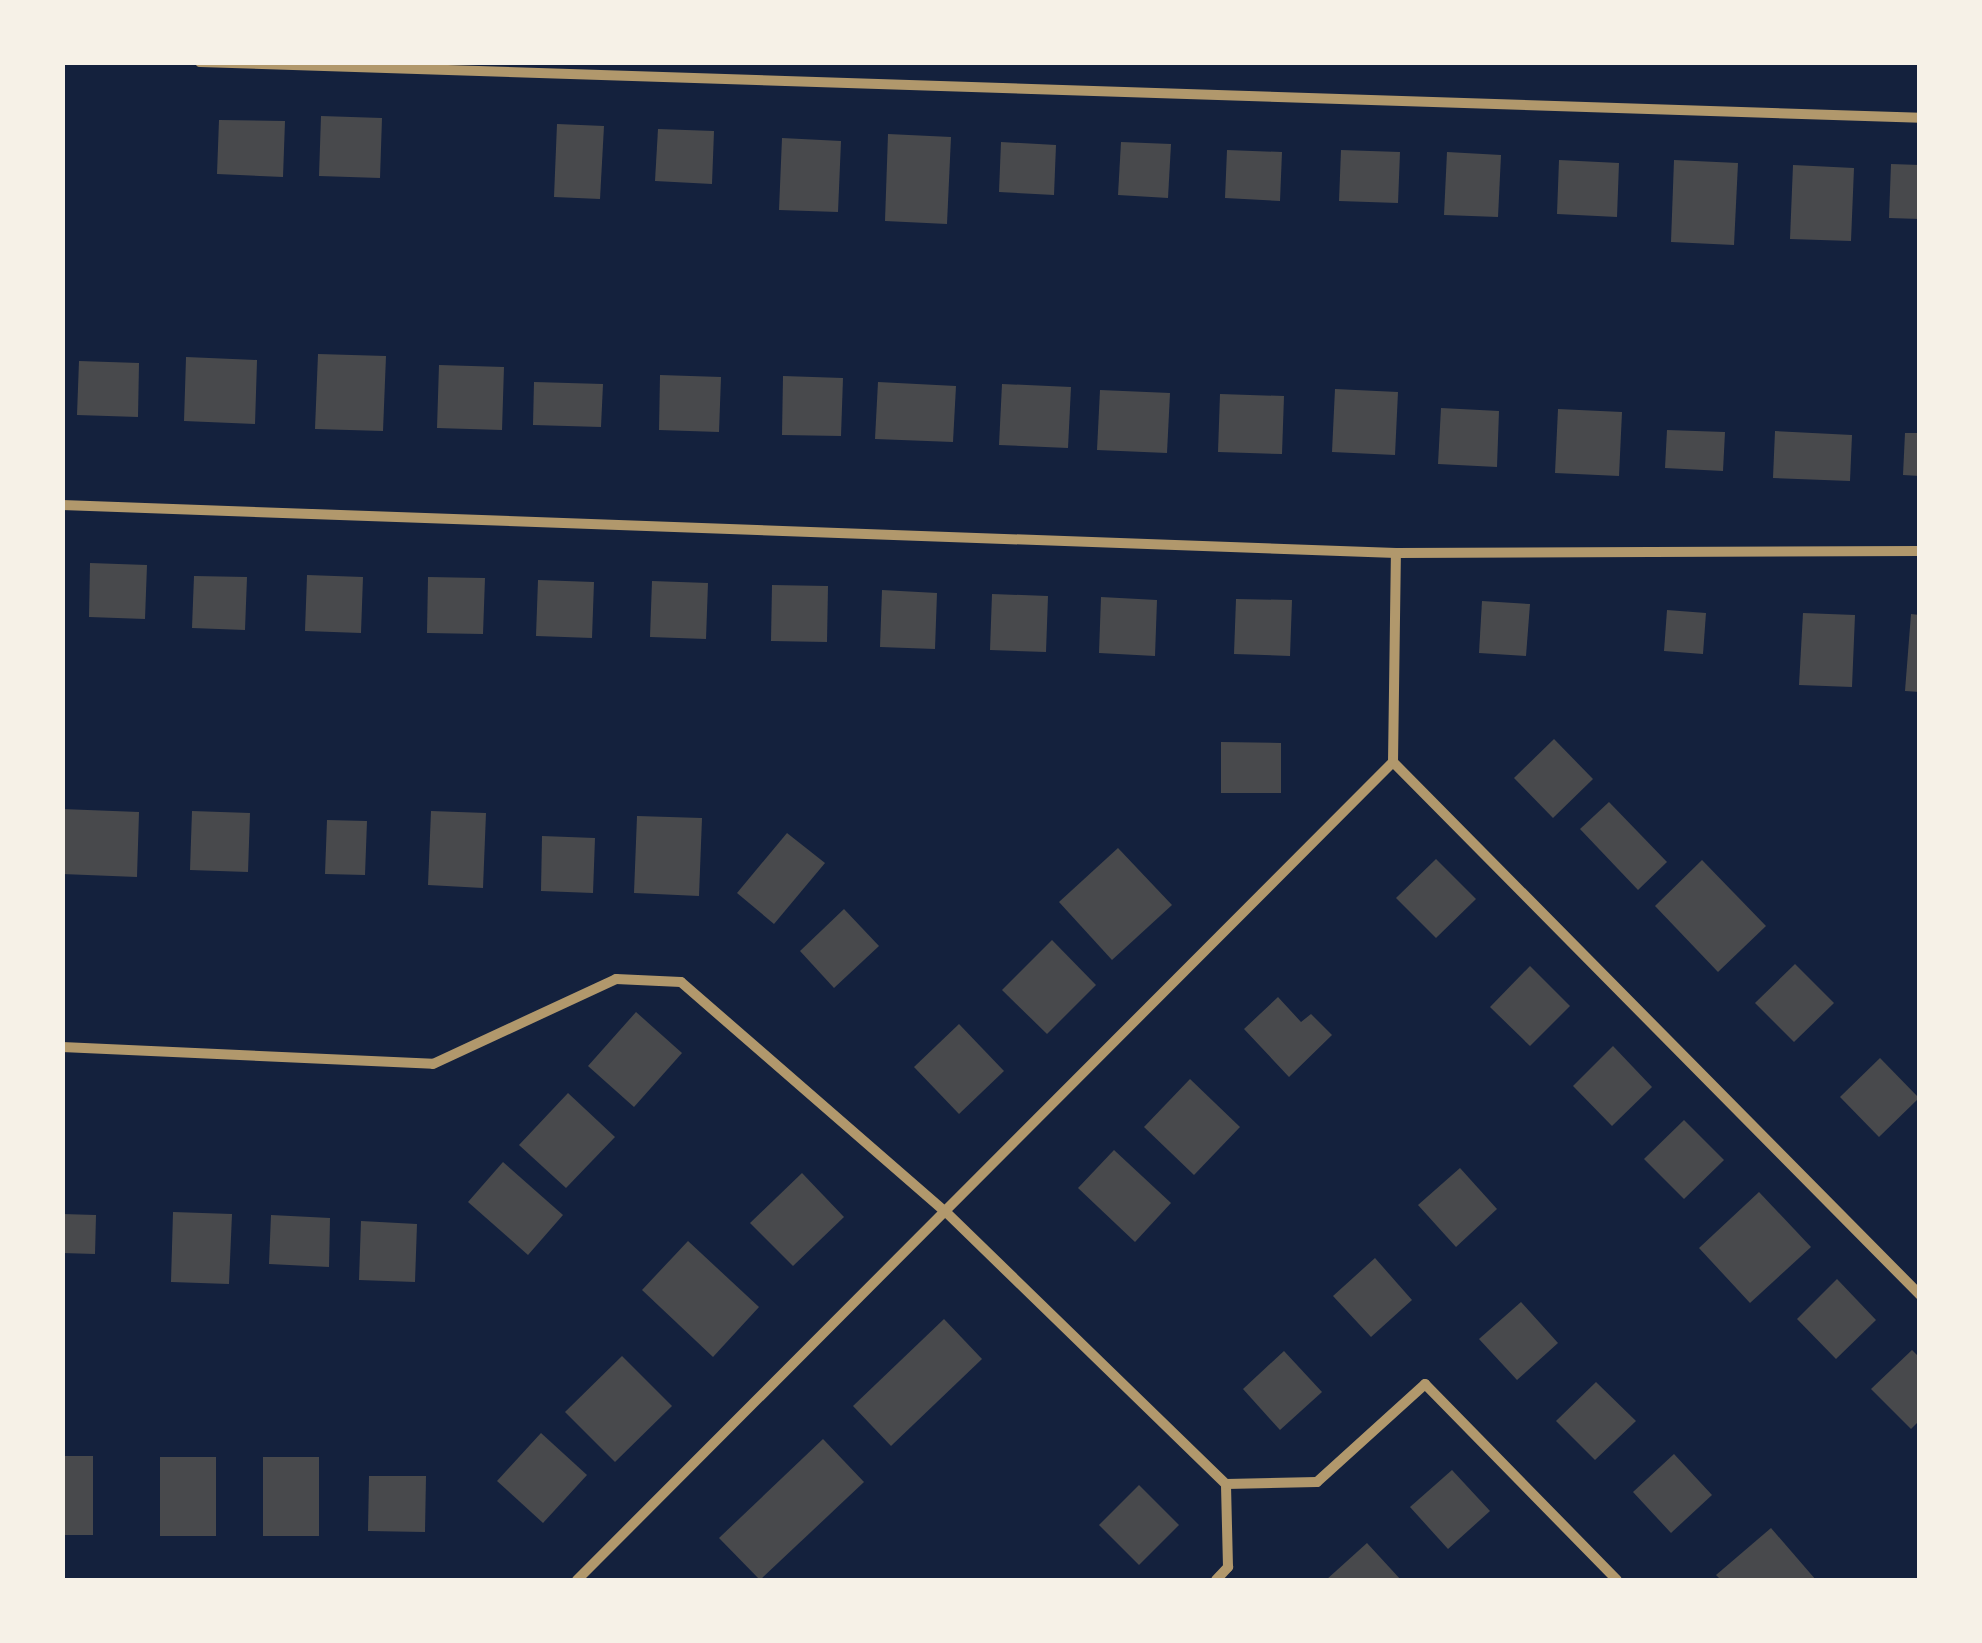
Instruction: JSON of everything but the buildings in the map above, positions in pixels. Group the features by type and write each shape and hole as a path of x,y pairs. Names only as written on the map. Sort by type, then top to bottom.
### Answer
{"street":[{"path":"200,62 1920,118"},
{"path":"62,505 1396,553 1920,551"},
{"path":"578,1580 1393,762 1396,553"},
{"path":"1393,762 1920,1295"},
{"path":"62,1047 433,1064 616,979 681,982 946,1213 1226,1484 1228,1567 1216,1580"},
{"path":"1226,1484 1316,1482 1424,1384 1617,1580"}]}
